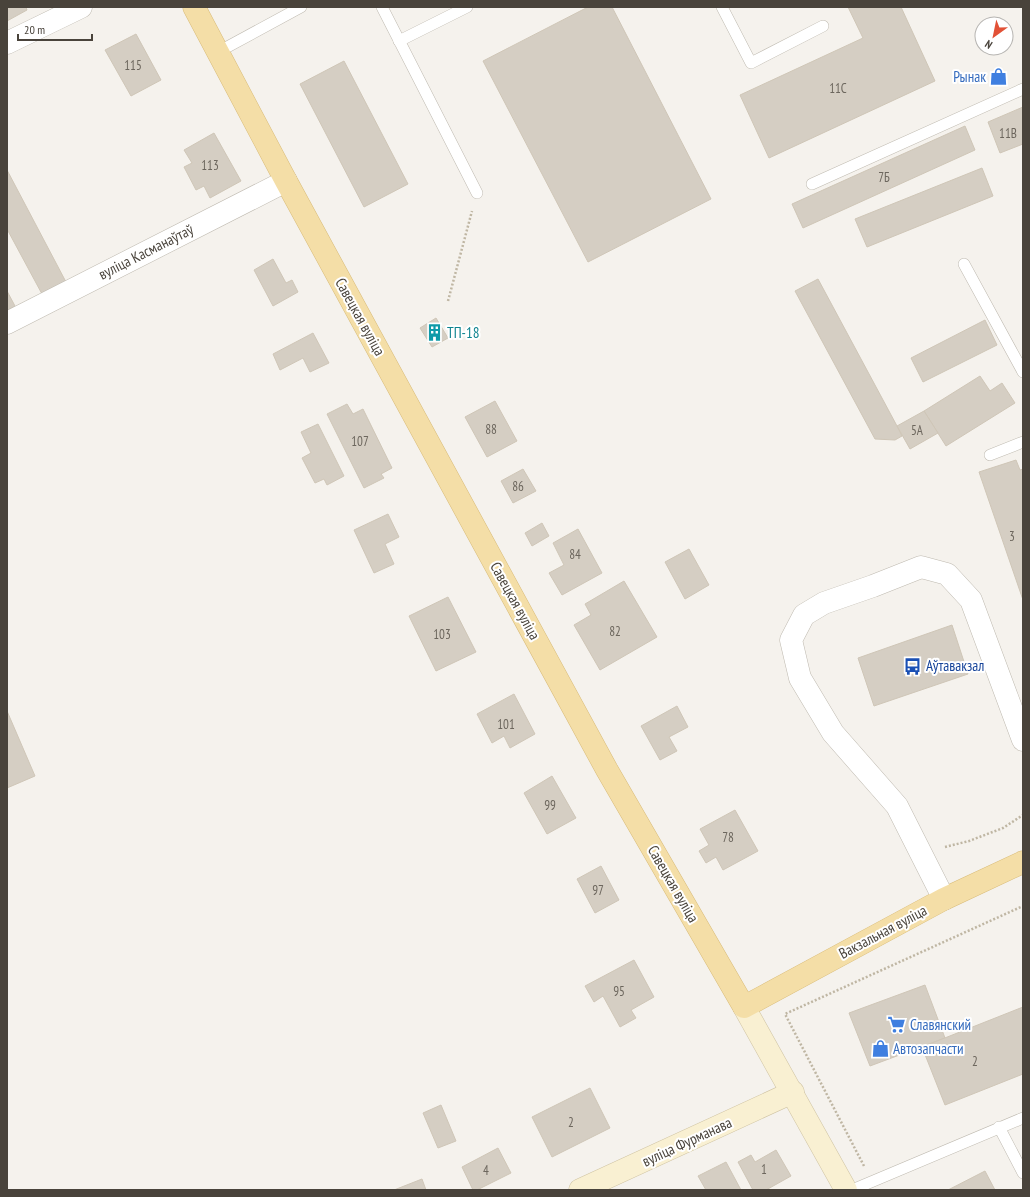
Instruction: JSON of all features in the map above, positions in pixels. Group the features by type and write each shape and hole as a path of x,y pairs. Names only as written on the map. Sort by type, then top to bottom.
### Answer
{"main road":[{"name":"Савецкая вуліца","path":"194,7 286,181 607,770 793,1092 846,1190"},
{"name":"Вакзальная вуліца","path":"744,1007 944,899 1023,862"},
{"name":"вуліца Фурманава","path":"580,1190 793,1092"}],"street":[{"path":"7,43 81,7"},
{"name":"вуліца Касманаўтаў","path":"7,323 286,181"},
{"path":"944,899 897,806 833,733 800,678 791,640 804,614 824,602 873,586 921,567 947,574 971,600 1021,730"}],"lane":[{"path":"218,52 301,7"},
{"path":"382,7 477,193"},
{"path":"399,41 466,7"},
{"path":"722,7 751,63 823,26"},
{"path":"812,184 1023,89"},
{"path":"964,264 1023,372"},
{"path":"990,455 1023,442"},
{"path":"852,1190 1023,1118"},
{"path":"999,1127 1023,1173"}],"path":[{"path":"448,301 477,193"},
{"path":"921,853 969,841 1003,828 1023,815"},
{"path":"872,1182 785,1014 1023,906"}],"building":[{"path":"7,7 26,7 27,10 7,21"},
{"path":"588,7 612,7 711,199 588,262 483,61"},
{"path":"848,7 901,7 935,81 769,158 740,95 863,38"},
{"path":"136,34 161,80 131,96 105,50"},
{"path":"344,61 408,184 364,207 300,84"},
{"path":"1023,107 1023,144 1000,153 988,122"},
{"path":"965,126 975,150 803,228 792,204"},
{"path":"214,133 241,181 210,198 204,186 196,190 184,167 192,163 184,150"},
{"path":"982,168 993,196 867,247 855,219"},
{"path":"7,170 66,282 42,294 7,229"},
{"path":"273,259 286,283 292,280 298,292 273,306 254,270"},
{"path":"818,279 902,436 895,440 875,439 795,291"},
{"path":"7,291 15,306 7,311"},
{"name":"ТП-18","path":"436,318 448,338 432,347 420,328"},
{"path":"985,320 997,345 923,382 911,358"},
{"path":"313,333 329,363 310,372 303,358 280,370 273,354"},
{"path":"980,376 990,391 1002,383 1015,403 946,446 924,411"},
{"path":"495,401 517,441 487,457 465,417"},
{"path":"347,404 353,414 363,409 392,468 381,474 384,478 364,488 327,414"},
{"path":"924,411 938,433 910,449 897,426"},
{"path":"318,424 344,476 327,485 324,479 315,483 302,458 311,453 301,432"},
{"path":"1016,460 1020,470 1023,469 1023,600 979,472"},
{"path":"523,469 536,491 513,503 501,481"},
{"path":"388,514 399,537 385,544 394,564 374,573 354,530"},
{"path":"542,523 549,536 532,546 525,533"},
{"path":"578,529 602,573 562,595 549,573 564,565 553,543"},
{"path":"689,549 709,585 685,599 665,562"},
{"path":"624,581 657,637 600,670 574,625 591,615 585,604"},
{"path":"448,597 476,652 436,671 409,616"},
{"name":"Аўтавакзал","path":"952,625 968,674 874,706 858,658"},
{"path":"514,694 535,734 510,748 504,736 492,743 477,714"},
{"path":"677,706 688,727 669,737 677,751 660,760 641,726"},
{"path":"7,711 35,776 7,788"},
{"path":"552,776 576,818 547,834 524,793"},
{"path":"735,810 758,851 723,870 716,857 706,863 699,851 709,845 700,829"},
{"path":"601,866 619,900 595,913 577,879"},
{"path":"634,960 654,997 631,1010 636,1018 620,1027 603,996 594,1002 585,986"},
{"name":"Славянский","path":"925,985 945,1038 870,1066 849,1013"},
{"path":"1023,1007 1023,1074 945,1105 922,1047"},
{"path":"590,1088 610,1128 552,1157 532,1117"},
{"path":"441,1105 456,1141 438,1148 423,1113"},
{"path":"498,1148 511,1173 477,1190 473,1190 462,1167"},
{"path":"776,1150 791,1176 766,1190 753,1190 738,1162 751,1155 755,1162"},
{"path":"726,1162 741,1190 706,1190 698,1176"},
{"path":"985,1171 995,1190 948,1190"},
{"path":"422,1179 426,1190 394,1190"}],"place":[{"name":"Рынак","path":"999,77"},
{"name":"ТП-18","path":"434,333"},
{"name":"Аўтавакзал","path":"913,666"},
{"name":"Славянский","path":"897,1025"},
{"name":"Автозапчасти","path":"880,1049"}]}
